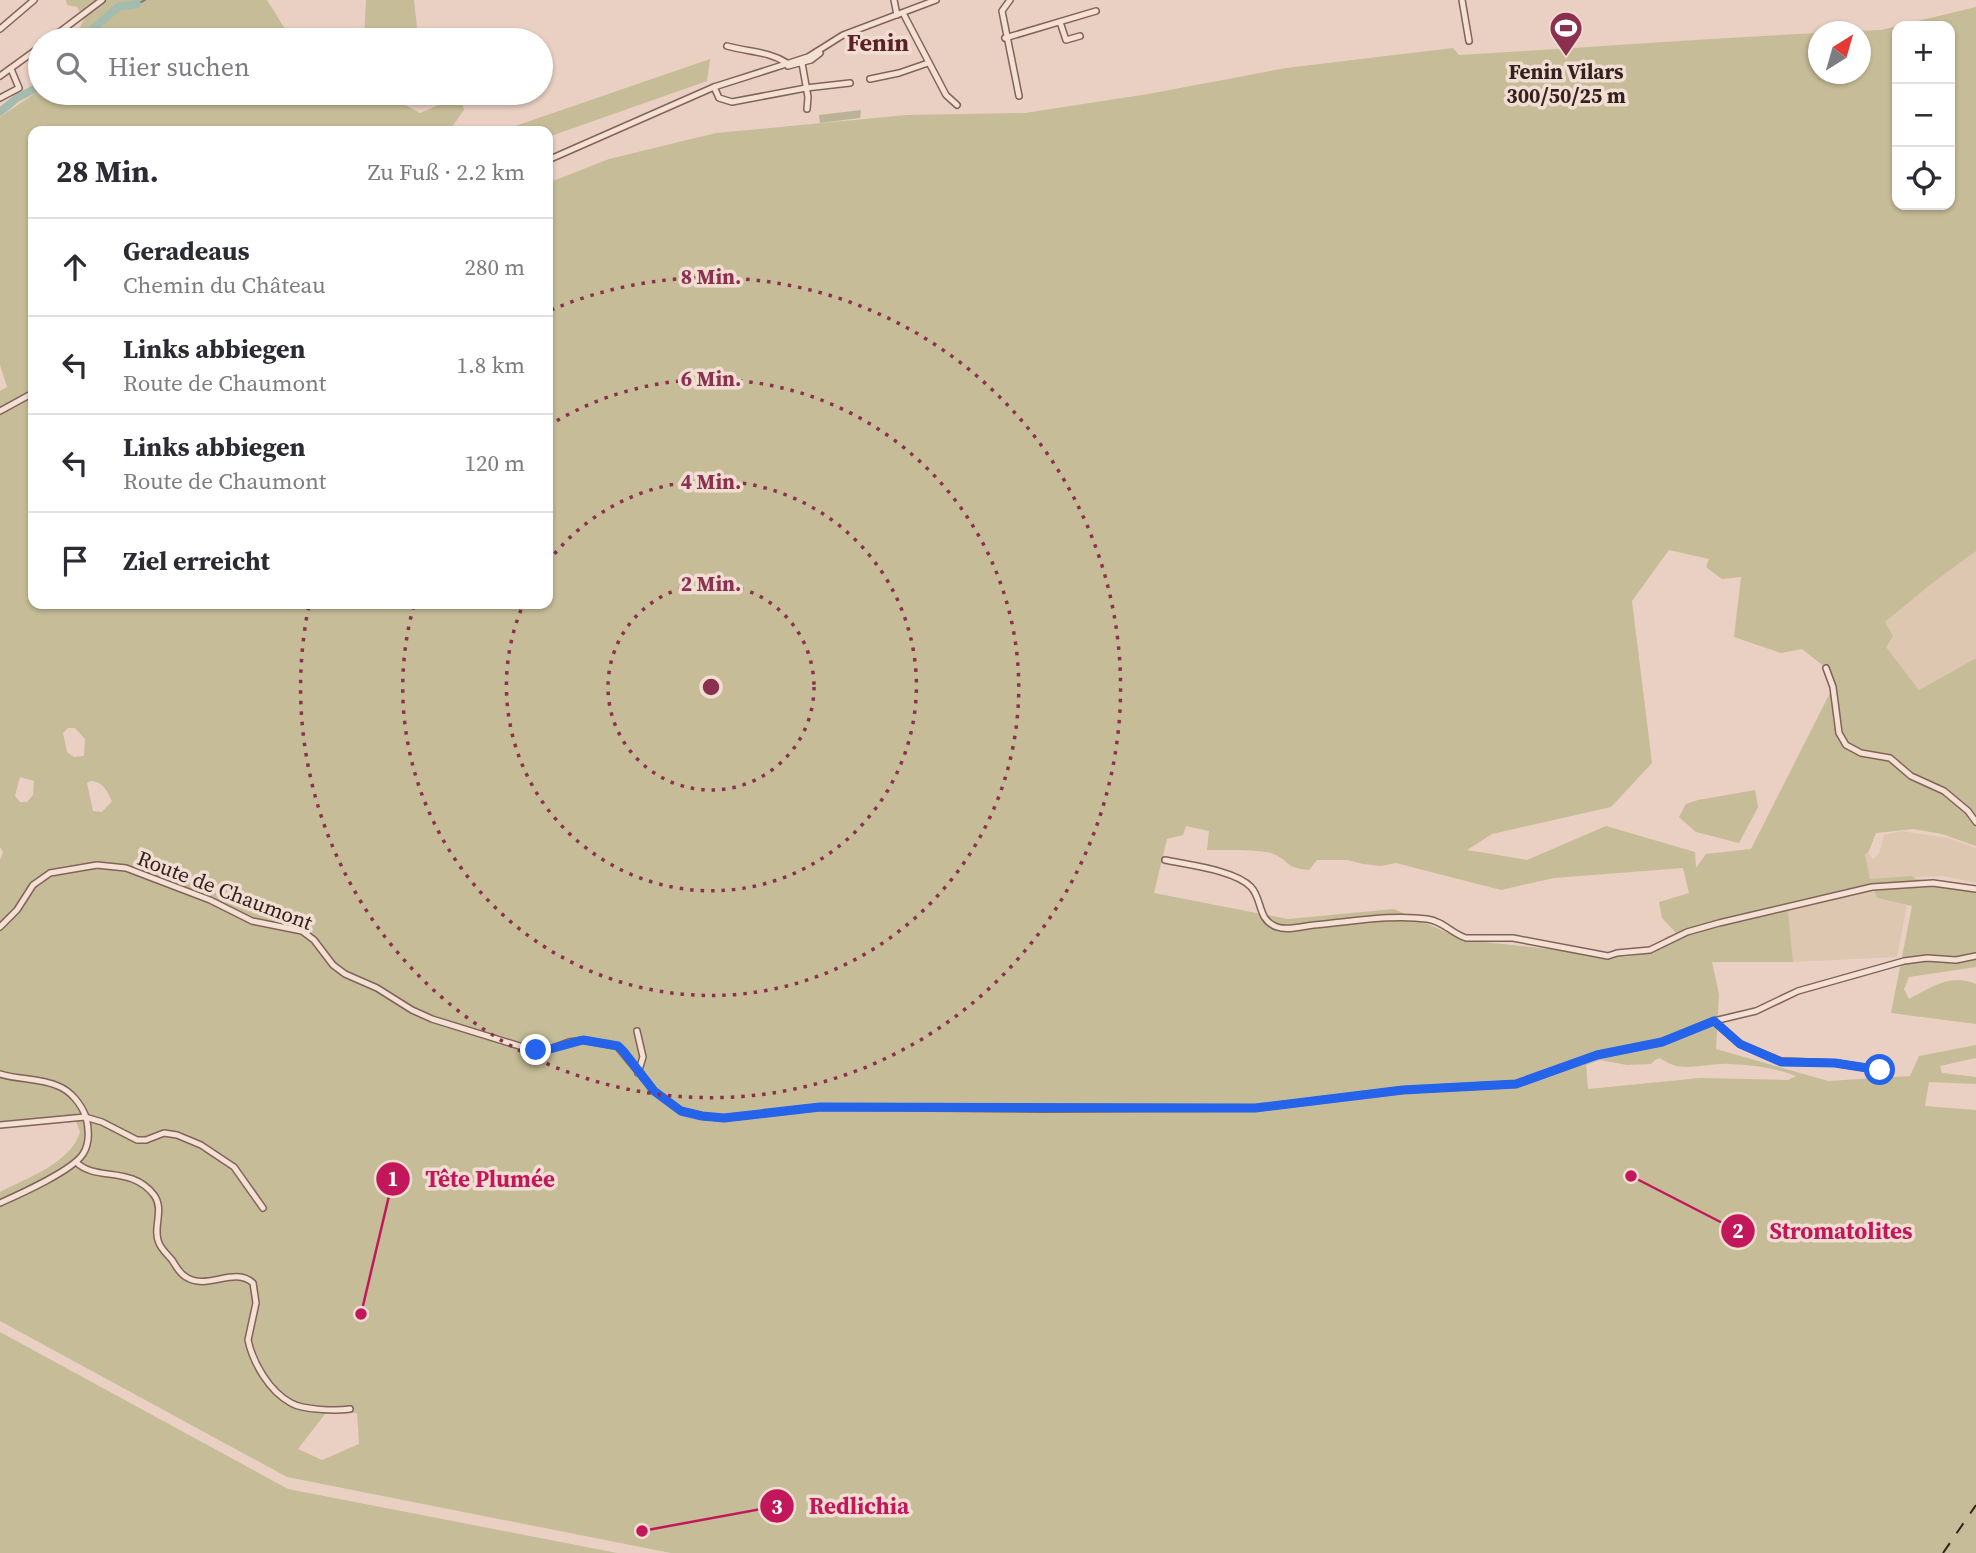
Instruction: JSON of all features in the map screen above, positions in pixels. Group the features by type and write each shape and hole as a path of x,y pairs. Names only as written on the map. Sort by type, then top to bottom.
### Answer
{"street":[{"path":"0,29 34,0"},
{"path":"65,28 102,0"},
{"path":"894,0 946,95 957,105"},
{"path":"553,157 723,84 812,55 848,33 936,0"},
{"path":"1010,0 1002,11 1005,38 1019,96"},
{"path":"1462,0 1469,41"},
{"path":"1005,38 1096,11"},
{"path":"1060,22 1066,40 1080,36"},
{"path":"727,46 745,51 759,51 787,63"},
{"path":"778,66 782,68 802,64 815,58 822,48"},
{"path":"0,76 28,56"},
{"path":"870,79 928,63"},
{"path":"802,64 807,109"},
{"path":"0,98 19,88 11,69"},
{"path":"714,88 719,98 729,102 850,83"},
{"path":"0,411 28,396"},
{"path":"1826,668 1833,687 1840,738 1846,745 1857,752 1890,758 1911,776 1944,791 1968,811 1976,822"},
{"path":"1165,860 1219,872 1240,880 1253,889 1265,918 1281,928 1386,919 1426,919 1442,923 1458,936 1466,938 1513,938 1608,956 1650,950 1687,932 1872,887 1933,883 1976,889"},
{"name":"Route de Chaumont","path":"0,927 17,911 33,885 50,873 97,865 126,868 211,900 252,921 302,931 314,940 339,970 432,1019 515,1046 536,1050 550,1049 576,1040 611,1044 624,1052 654,1091 681,1111 724,1118 820,1107 1090,1110 1255,1108 1403,1090 1516,1084 1597,1055 1662,1042 1714,1021 1750,1013 1798,991 1904,961 1927,958 1956,960 1976,956"},
{"path":"1714,1021 1740,1044 1781,1062 1835,1063 1880,1070 1881,1064 1874,1062"},
{"path":"637,1031 643,1057 638,1073"},
{"path":"0,1074 59,1086 74,1097 85,1117 88,1142 84,1153 76,1162 20,1195 0,1203"},
{"path":"0,1125 85,1117 102,1122 137,1140 170,1133 201,1145 234,1167 264,1208"},
{"path":"76,1162 83,1168 96,1172 128,1177 152,1193 158,1204 159,1245 184,1276 198,1281 238,1276 253,1283 256,1290 255,1308 248,1340 254,1360 268,1382 293,1405 330,1411 350,1409"}],"shaded area":[{"path":"66,0 267,0 284,28 80,28 84,19 77,7 67,5"},
{"path":"366,0 414,0 417,28 365,28"},
{"path":"1976,7 1976,551 1885,622 1893,636 1886,647 1919,690 1976,658 1976,846 1942,834 1913,829 1876,833 1868,853 1865,854 1870,879 1911,876 1976,886 1976,967 1909,977 1904,989 1909,999 1949,981 1976,984 1976,1024 1891,1013 1912,906 1877,898 1874,890 1788,910 1793,962 1712,962 1719,994 1716,1049 1828,1081 1910,1076 1919,1056 1976,1045 1976,1058 1940,1066 1942,1073 1976,1077 1976,1084 1929,1082 1925,1106 1976,1110 1976,1553 671,1553 287,1477 0,1321 0,1192 58,1161 75,1143 80,1132 74,1116 0,1123 0,860 3,852 0,847 0,391 7,387 0,365 0,117 28,98 28,105 405,105 420,113 439,105 463,105 464,110 453,126 28,126 28,609 553,609 553,181 609,159 716,133 907,115 1025,113 1148,94 1286,68 1453,48 1459,55 1808,34 1808,84 1871,84 1871,30 1892,27 1892,210 1955,210 1955,21 1918,21","holes":["1669,550 1709,559 1706,567 1722,579 1741,577 1734,637 1781,653 1802,649 1826,668 1833,687 1751,849 1706,854 1696,868 1695,852 1606,826 1527,860 1467,850 1492,834 1611,807 1652,763 1632,601","68,728 75,728 85,739 84,756 74,757 67,752 63,733","20,777 34,781 33,795 27,802 20,802 15,796","90,781 101,785 112,801 102,812 93,811 87,783","1186,826 1209,831 1207,850 1269,852 1301,869 1309,870 1317,860 1348,860 1381,866 1396,863 1501,890 1554,878 1683,868 1689,893 1659,902 1662,918 1676,933 1666,937 1655,952 1626,957 1464,940 1394,909 1288,919 1154,893 1167,839 1183,835","1660,1058 1676,1066 1747,1065 1796,1076 1788,1080 1700,1078 1588,1089 1586,1065 1600,1060 1627,1065 1651,1064","357,1413 359,1444 322,1460 298,1449 325,1414"]},
{"path":"710,59 707,81 553,135 553,126 516,126"},
{"path":"861,110 860,118 820,123 819,115"},
{"path":"1976,551 1976,658 1919,690 1886,647 1885,622 1930,584"},
{"path":"1755,790 1758,807 1739,843 1696,832 1679,817 1686,804"},
{"path":"1901,831 1948,838 1976,848 1976,883 1943,876 1870,879 1865,854 1868,853 1873,859 1879,854 1884,835"},
{"path":"1875,890 1877,898 1907,905 1897,957 1793,962 1788,910"},
{"path":"0,1332 288,1489 617,1553 0,1553"}],"waterway":[{"path":"137,4 145,0"},
{"path":"94,28 118,7 137,4"},
{"path":"0,112 28,92"}],"railway":[{"path":"1943,1553 1976,1505"}],"place":[{"name":"Fenin Vilars 300/50/25 m","path":"1566,58"},
{"name":"Stromatolites","path":"1631,1176"},
{"name":"Tête Plumée","path":"361,1314"},
{"name":"Redlichia","path":"642,1531"}],"district":[{"name":"Fenin","path":"878,42"}],"route":[{"path":"536,1050 558,1047 576,1040 618,1046 654,1091 681,1111 724,1118 820,1107 1139,1110 1255,1108 1403,1090 1505,1086 1537,1078 1603,1053 1662,1042 1714,1021 1740,1044 1781,1062 1835,1063 1880,1070"}]}
